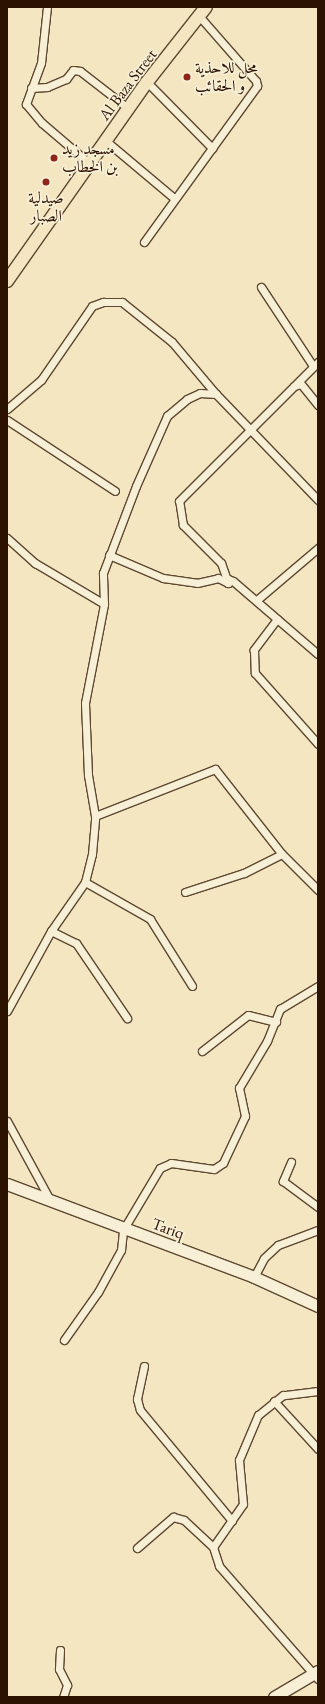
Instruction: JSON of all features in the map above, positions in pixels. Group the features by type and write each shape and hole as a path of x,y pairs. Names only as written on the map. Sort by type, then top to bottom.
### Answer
{"main road":[{"name":"Al Baza Street","path":"7,281 129,108 203,12"},
{"name":"Tariq","path":"7,1184 123,1230 254,1278 318,1306"},
{"path":"274,1697 316,1675"}],"street":[{"path":"46,7 41,63 26,104 42,123 90,164"},
{"path":"144,242 174,198 257,86 256,81 203,12"},
{"path":"31,88 47,87 66,79 73,70 80,71 129,108"},
{"path":"148,82 212,148"},
{"path":"106,141 174,198"},
{"path":"228,583 221,564 183,525 179,501 316,364 261,287"},
{"path":"7,409 41,380 92,306 110,301 128,304 172,342 216,394 318,500"},
{"path":"293,387 301,384 318,405"},
{"path":"7,1011 51,931 85,882 94,843 95,816 88,775 85,703 104,604 103,573 109,555 167,416 187,398 200,393 216,394"},
{"path":"7,420 115,491"},
{"path":"7,538 35,563 104,604"},
{"path":"258,599 318,548"},
{"path":"109,555 163,578 197,583 218,578 228,583"},
{"path":"228,583 228,579 258,599 277,619 318,654"},
{"path":"277,619 254,650 255,673 318,744"},
{"path":"95,816 214,769 282,854 318,890"},
{"path":"185,892 244,872 282,854"},
{"path":"85,882 150,919 192,986"},
{"path":"51,931 76,943 127,1018"},
{"path":"64,1340 98,1292 121,1250 123,1230 163,1165 171,1163 214,1169 223,1163 245,1116 240,1088 276,1022 282,1006 318,986"},
{"path":"202,1051 248,1016 276,1022"},
{"path":"7,1121 51,1202"},
{"path":"291,1162 283,1181 318,1207"},
{"path":"254,1278 264,1258 278,1245 318,1230"},
{"path":"144,1366 137,1399 140,1410 232,1521"},
{"path":"213,1547 243,1504 237,1471 243,1445 258,1415 274,1401 293,1392 318,1391"},
{"path":"274,1401 318,1449"},
{"path":"137,1548 173,1518 184,1520 213,1547 219,1566 316,1675"},
{"path":"60,1650 59,1669 67,1686 63,1697"}],"place":[{"name":"محل للاحذية و الحقائب","path":"187,77"},
{"name":"مسجد زيد بن الخطاب","path":"54,158"},
{"name":"صيدلية الصبار","path":"46,182"}]}
